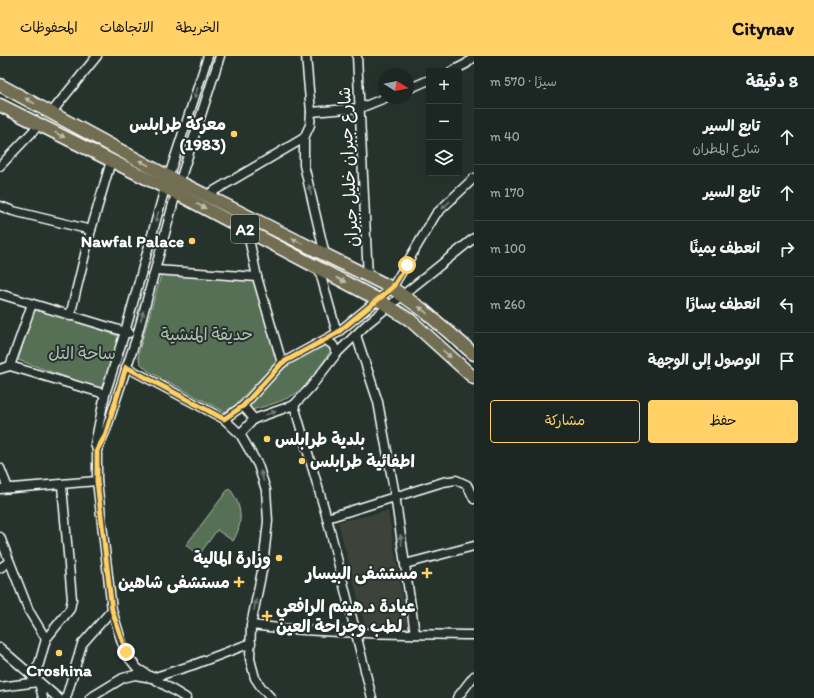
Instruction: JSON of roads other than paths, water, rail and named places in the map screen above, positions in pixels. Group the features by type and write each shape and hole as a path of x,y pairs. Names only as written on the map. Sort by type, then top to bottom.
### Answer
{"highway":[{"name":"A2","path":"0,85 51,113 247,230 390,306 410,320 474,378"},
{"name":"A2","path":"0,105 111,162 173,185 207,195 392,288 403,295 474,354"}],"street":[{"path":"51,113 97,56"},
{"path":"97,450 105,436 137,336 156,270 173,185 208,56"},
{"path":"186,698 138,669 129,658 122,643 112,610 97,481 97,450 95,437 105,394 173,185 220,56"},
{"path":"306,56 311,112 310,126 304,138 305,169 325,255"},
{"name":"شارع جبران خليل جبران","path":"356,56 368,277"},
{"path":"460,68 474,57"},
{"path":"414,86 426,81"},
{"path":"311,112 360,108 378,101"},
{"path":"0,166 39,125"},
{"path":"207,195 304,138"},
{"path":"70,316 91,230 111,162"},
{"path":"224,419 243,406 282,363 337,333 392,288 436,214 474,178"},
{"path":"0,206 13,211 91,230"},
{"path":"247,230 257,277 282,363"},
{"path":"240,434 254,419 294,405 310,388 336,353 403,295 474,238"},
{"path":"319,269 337,333"},
{"path":"156,270 257,277"},
{"path":"0,294 137,336"},
{"path":"10,366 32,304"},
{"path":"356,335 378,402 395,495 415,634"},
{"path":"326,340 332,345 336,353"},
{"path":"0,369 10,366 105,394"},
{"path":"126,367 224,419 240,434 258,465 266,490 268,521 264,558 251,625 250,659 252,669 261,687 271,698"},
{"path":"294,405 326,518 372,698"},
{"path":"243,406 254,419"},
{"path":"0,468 4,489 62,486 97,481"},
{"path":"326,518 395,495 456,480 467,485 474,499"},
{"path":"43,698 35,679 46,639 70,608 72,599 62,486"},
{"path":"0,537 29,611 46,639"},
{"path":"405,564 474,546"},
{"path":"0,568 9,562"},
{"path":"66,698 82,644 112,610"},
{"path":"251,625 293,630 355,633 474,635"},
{"path":"90,698 123,678 135,675 152,678 193,665 251,643"},
{"path":"0,648 58,698"},
{"path":"456,698 474,676"},
{"path":"0,687 35,679"}],"place":[{"name":"معركة طرابلس (1983)","path":"234,134"},
{"name":"Nawfal Palace","path":"192,241"},
{"name":"بلدية طرابلس","path":"267,439"},
{"name":"اطفائية طرابلس","path":"302,461"},
{"name":"وزارة المالية","path":"279,558"},
{"name":"مستشفی البيسار","path":"427,573"},
{"name":"مستشفى شاهين","path":"239,582"},
{"name":"عيادة د.هيثم الرافعي لطب وجراحة العين","path":"267,616"},
{"name":"Croshina","path":"59,653"}],"park label":[{"name":"حديقة المنشية","path":"207,334"},
{"name":"ساحة التل","path":"82,353"}]}
